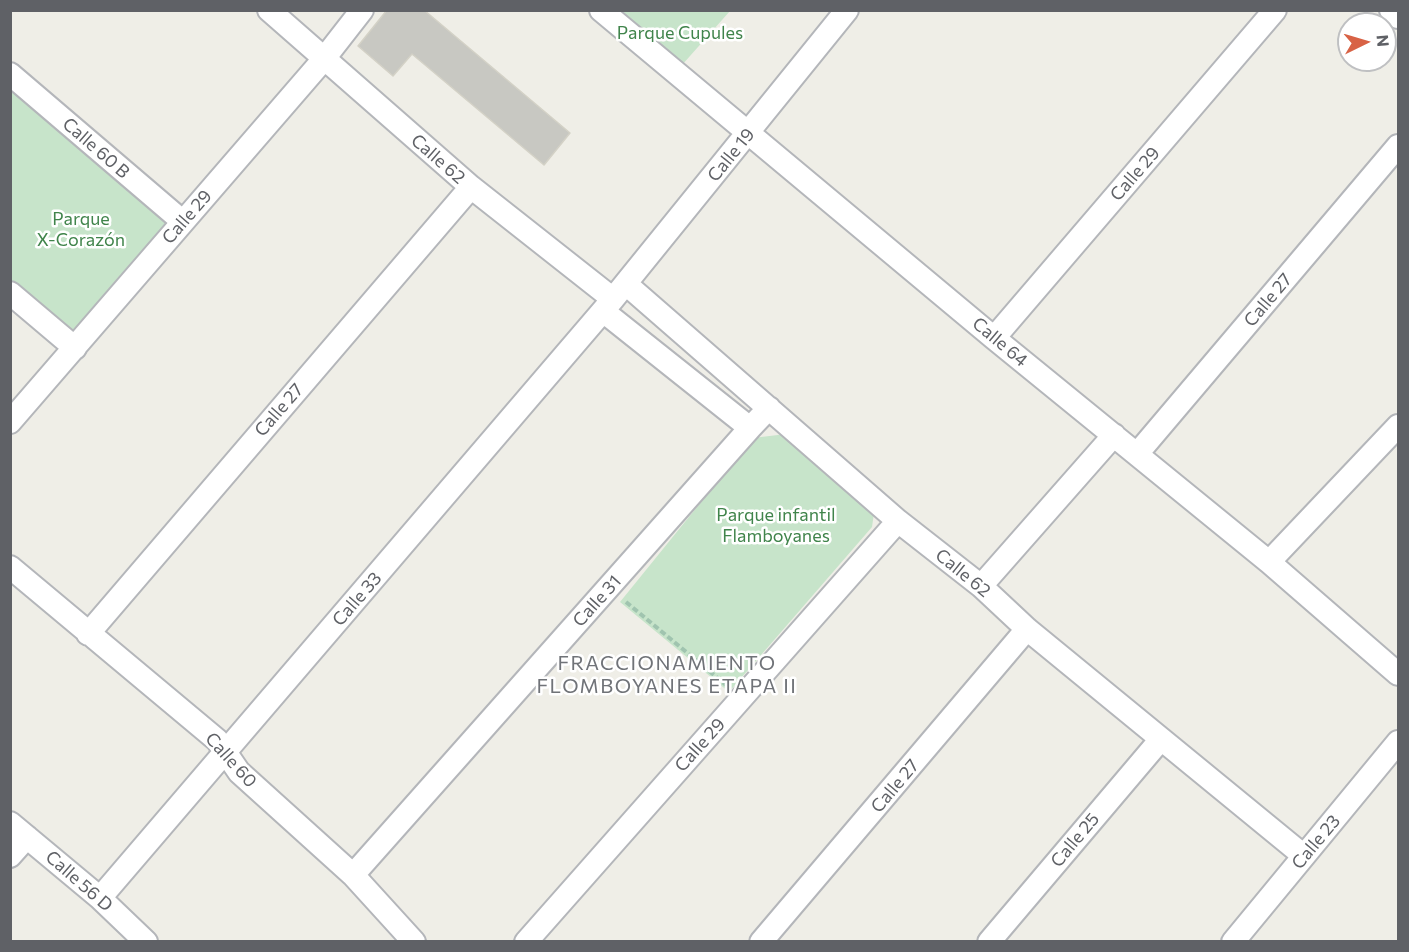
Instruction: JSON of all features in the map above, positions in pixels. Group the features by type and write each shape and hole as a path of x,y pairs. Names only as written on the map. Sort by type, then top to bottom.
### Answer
{"street":[{"name":"Calle 62","path":"269,10 323,60 471,188 614,298 769,408 898,521 981,586 1027,629 1304,856"},
{"name":"Calle 29","path":"10,422 323,60 362,10"},
{"name":"Calle 64","path":"601,10 994,338 1269,562 1398,674"},
{"name":"Calle 19","path":"614,298 847,10"},
{"name":"Calle 29","path":"994,338 1275,10"},
{"path":"1391,10 1398,16"},
{"name":"Calle 60 B","path":"10,74 182,221"},
{"name":"Calle 27","path":"1137,454 1398,146"},
{"name":"Calle 27","path":"88,634 471,188"},
{"path":"10,293 75,348"},
{"name":"Calle 62","path":"614,298 750,428"},
{"name":"Calle 33","path":"100,898 614,298"},
{"name":"Calle 31","path":"353,875 769,408"},
{"path":"1269,562 1391,450 1398,426"},
{"path":"981,586 1114,435"},
{"name":"Calle 29","path":"526,942 898,521"},
{"name":"Calle 60","path":"10,567 217,740 238,772 353,875 414,942"},
{"name":"Calle 27","path":"761,942 1027,629"},
{"name":"Calle 25","path":"989,942 1161,739"},
{"name":"Calle 23","path":"1233,942 1304,856 1394,757"},
{"path":"10,856 19,830"},
{"name":"Calle 56 D","path":"19,830 100,898 146,942"}],"path":[{"path":"609,588 742,698"}],"green space":[{"name":"Parque Cupules","path":"622,11 730,11 682,65"},
{"name":"Parque X-Corazón","path":"10,77 178,222 75,347 11,291"},
{"name":"Parque infantil Flamboyanes","path":"786,434 874,513 872,527 729,692 620,602 753,438"}],"building":[{"path":"387,10 424,10 570,133 544,165 412,54 393,76 358,46"}],"district":[{"name":"FRACCIONAMIENTO FLOMBOYANES ETAPA II","path":"667,674"}]}
